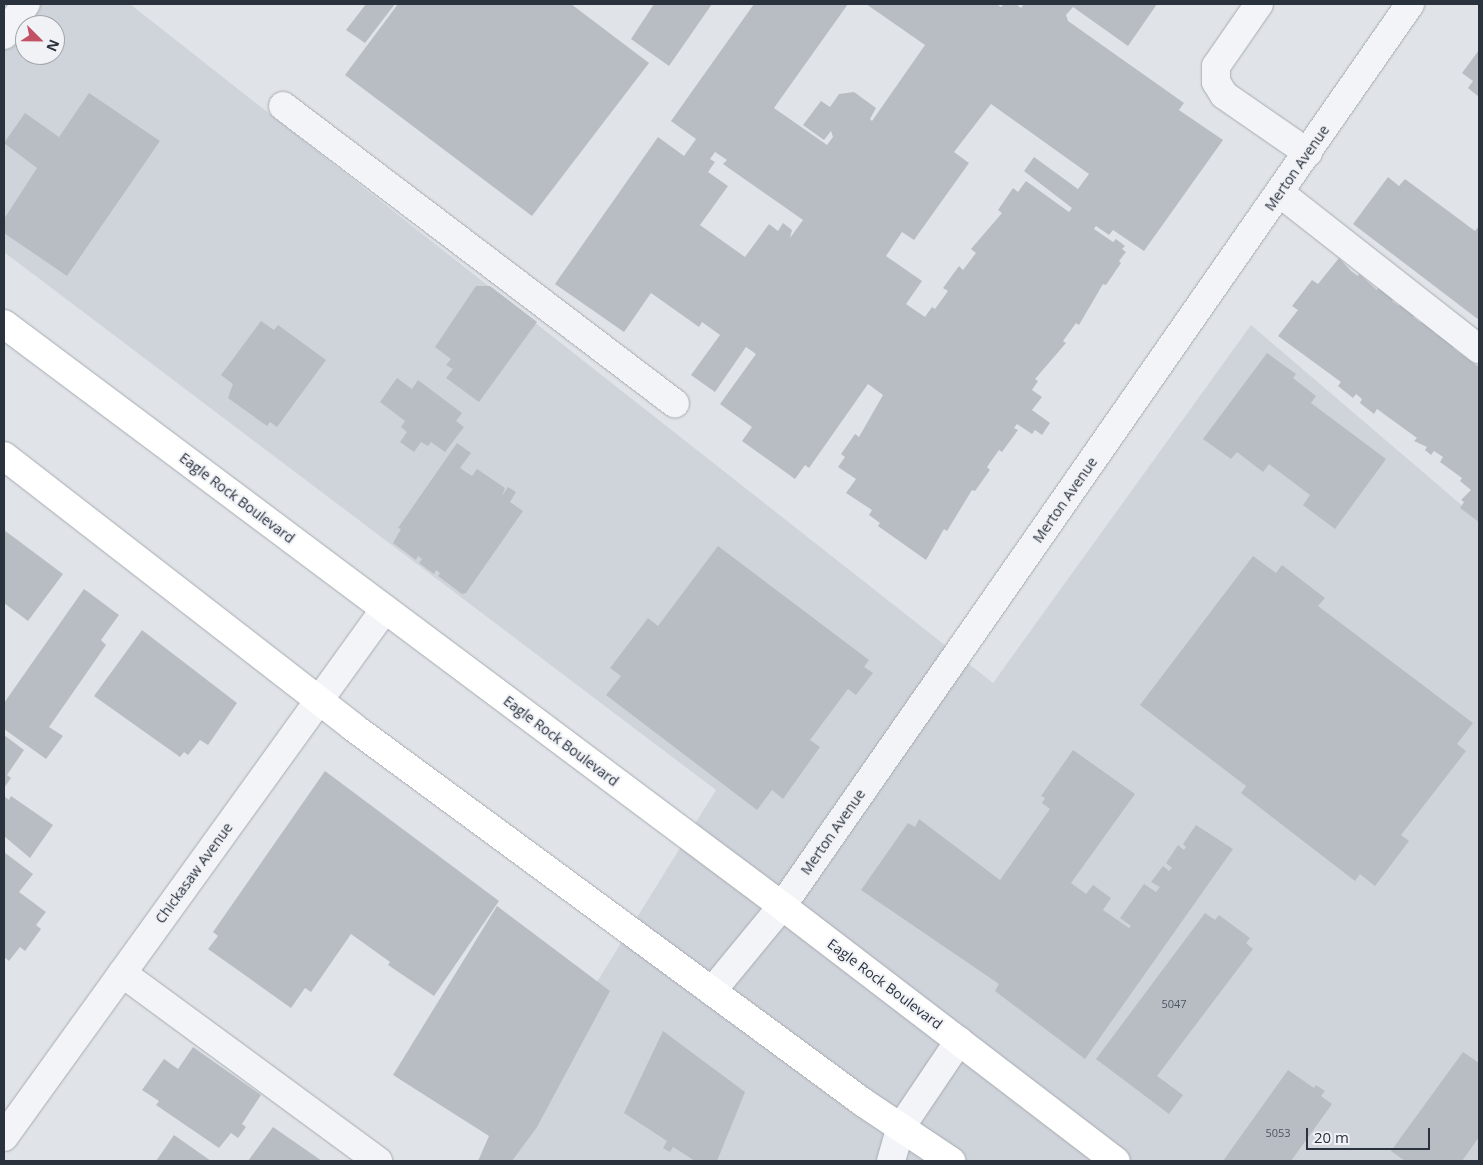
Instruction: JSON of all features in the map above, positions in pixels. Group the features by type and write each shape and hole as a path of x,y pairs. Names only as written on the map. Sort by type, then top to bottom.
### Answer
{"main road":[{"name":"Eagle Rock Boulevard","path":"4,324 782,906 1116,1161"},
{"path":"4,456 318,700 712,991 951,1161"}],"street":[{"path":"4,35 26,4"},
{"path":"1259,4 1216,66 1216,82 1224,95 1308,153"},
{"name":"Merton Avenue","path":"712,991 782,906 1410,4"},
{"path":"284,106 675,404"},
{"path":"1280,193 1479,349"},
{"name":"Chickasaw Avenue","path":"4,1137 385,609"},
{"path":"122,973 378,1161"},
{"path":"891,1161 901,1127 959,1042"}],"shaded area":[{"path":"4,4 130,4 993,683 1251,325 1479,520 1479,1161 486,1161 716,790 4,252"}],"building":[{"path":"366,4 395,4 365,43 346,30"},
{"path":"398,4 571,4 649,63 532,216 345,75"},
{"path":"654,4 712,4 669,66 631,39"},
{"path":"754,4 848,4 774,108 827,145 833,137 831,131 824,140 803,125 821,101 830,107 839,94 854,92 876,108 870,119 872,121 925,45 866,4 996,4 1001,7 1004,4 1016,4 1021,8 1024,4 1157,4 1128,46 1073,7 1066,15 1068,21 1184,103 1179,110 1223,140 1144,251 1113,230 1109,235 1096,226 1094,229 1113,242 1116,239 1125,246 1122,249 1126,252 1106,285 1103,284 1079,325 1076,323 1063,341 1066,343 1035,379 1038,381 1032,390 1042,397 1032,410 1050,423 1042,435 1035,430 1032,434 1017,424 1014,428 1018,430 1002,452 999,450 987,467 990,470 975,491 972,490 947,531 944,529 926,560 878,526 880,523 869,515 872,510 846,493 856,479 838,467 845,457 841,454 855,434 859,437 883,395 868,384 809,468 805,465 795,479 742,441 752,427 720,404 756,354 746,347 715,392 691,375 720,335 702,322 699,327 651,293 624,332 555,284 658,137 684,156 696,139 671,121","holes":["991,104 1089,174 1078,189 1034,157 1024,171 1072,208 1069,212 1026,181 1018,192 1013,188 998,210 1002,213 971,249 976,253 963,270 959,266 943,288 948,291 935,309 932,307 925,317 906,304 922,281 886,256 902,232 914,240 969,163 954,152","715,152 727,160 723,164 803,220 790,238 792,230 783,223 778,231 769,224 745,257 700,225 728,186 708,172 715,162 710,159"]},
{"path":"1479,50 1479,97 1468,88 1473,81 1462,73"},
{"path":"89,93 160,141 67,276 4,233 4,219 37,168 4,143 25,113 59,137"},
{"path":"1388,177 1399,186 1405,179 1475,231 1479,226 1479,320 1353,224"},
{"path":"1339,258 1351,271 1358,276 1359,274 1377,290 1380,286 1395,297 1392,301 1399,306 1402,302 1416,313 1413,317 1421,323 1423,319 1437,329 1434,333 1456,344 1453,348 1479,367 1479,522 1460,508 1464,502 1461,500 1471,490 1460,481 1462,478 1440,462 1443,457 1434,451 1431,455 1425,450 1427,447 1414,441 1417,438 1377,409 1374,414 1360,403 1362,399 1356,394 1353,398 1338,386 1341,382 1278,336 1298,310 1292,306 1312,280 1318,284"},
{"path":"476,286 490,286 537,322 479,402 446,378 453,369 446,365 451,359 435,347"},
{"path":"261,321 274,330 278,325 326,360 277,427 270,422 267,426 228,398 233,384 221,375"},
{"path":"1267,353 1296,374 1293,378 1316,396 1311,403 1386,459 1335,529 1303,505 1310,495 1269,464 1263,472 1237,452 1231,459 1203,439"},
{"path":"397,378 412,389 418,380 462,413 456,421 464,427 445,452 431,442 428,446 421,442 414,452 400,442 407,432 401,427 405,421 380,402"},
{"path":"457,443 471,453 460,468 472,476 477,469 505,488 502,496 508,487 516,492 510,502 523,511 466,593 462,594 438,576 440,573 436,570 434,574 419,563 422,559 418,556 416,560 393,543 401,529 398,528"},
{"path":"4,530 63,574 28,621 4,603"},
{"path":"718,546 869,660 864,667 873,673 856,695 848,689 810,740 820,747 783,799 772,790 757,810 606,695 621,676 610,668 648,618 658,626"},
{"path":"1253,556 1276,573 1282,565 1325,598 1318,606 1473,723 1457,744 1466,751 1401,835 1409,841 1375,886 1360,874 1355,881 1241,793 1246,786 1140,705"},
{"path":"84,589 119,615 101,640 106,645 49,727 63,736 46,759 4,729 4,703"},
{"path":"142,630 237,703 208,745 200,740 188,755 184,752 180,757 94,696"},
{"path":"4,735 24,750 7,775 11,778 4,788"},
{"path":"1073,750 1135,794 1071,883 1086,894 1093,885 1111,898 1103,910 1129,928 1131,926 1120,918 1144,884 1156,892 1160,887 1151,882 1163,866 1169,871 1172,868 1166,863 1178,845 1184,850 1186,847 1183,844 1196,825 1233,849 1085,1059 995,991 999,984 861,890 908,823 915,827 919,819 1000,880 1050,809 1042,803 1045,798 1041,796"},
{"path":"325,771 499,901 434,996 388,965 390,962 351,934 311,992 305,988 291,1008 208,949 218,936 213,932"},
{"path":"4,796 9,800 11,796 53,825 30,858 4,836"},
{"path":"4,852 33,874 19,892 46,912 36,925 41,929 25,951 20,947 9,961 4,957"},
{"path":"497,906 610,991 537,1127 512,1161 478,1161 489,1136 393,1075"},
{"path":"1205,913 1215,920 1219,915 1250,938 1246,943 1253,949 1157,1076 1183,1095 1169,1114 1096,1059"},
{"path":"663,1031 745,1092 717,1161 695,1161 673,1147 670,1152 663,1148 667,1141 624,1113"},
{"path":"193,1047 261,1095 242,1124 246,1127 238,1138 231,1133 219,1148 156,1105 159,1101 142,1090 164,1059 178,1069"},
{"path":"1463,1052 1479,1063 1479,1137 1462,1161 1405,1161 1391,1151"},
{"path":"1288,1070 1314,1088 1316,1085 1325,1091 1321,1096 1332,1104 1291,1161 1223,1161"},
{"path":"273,1127 322,1161 248,1161"},
{"path":"174,1135 211,1161 156,1161"}]}
